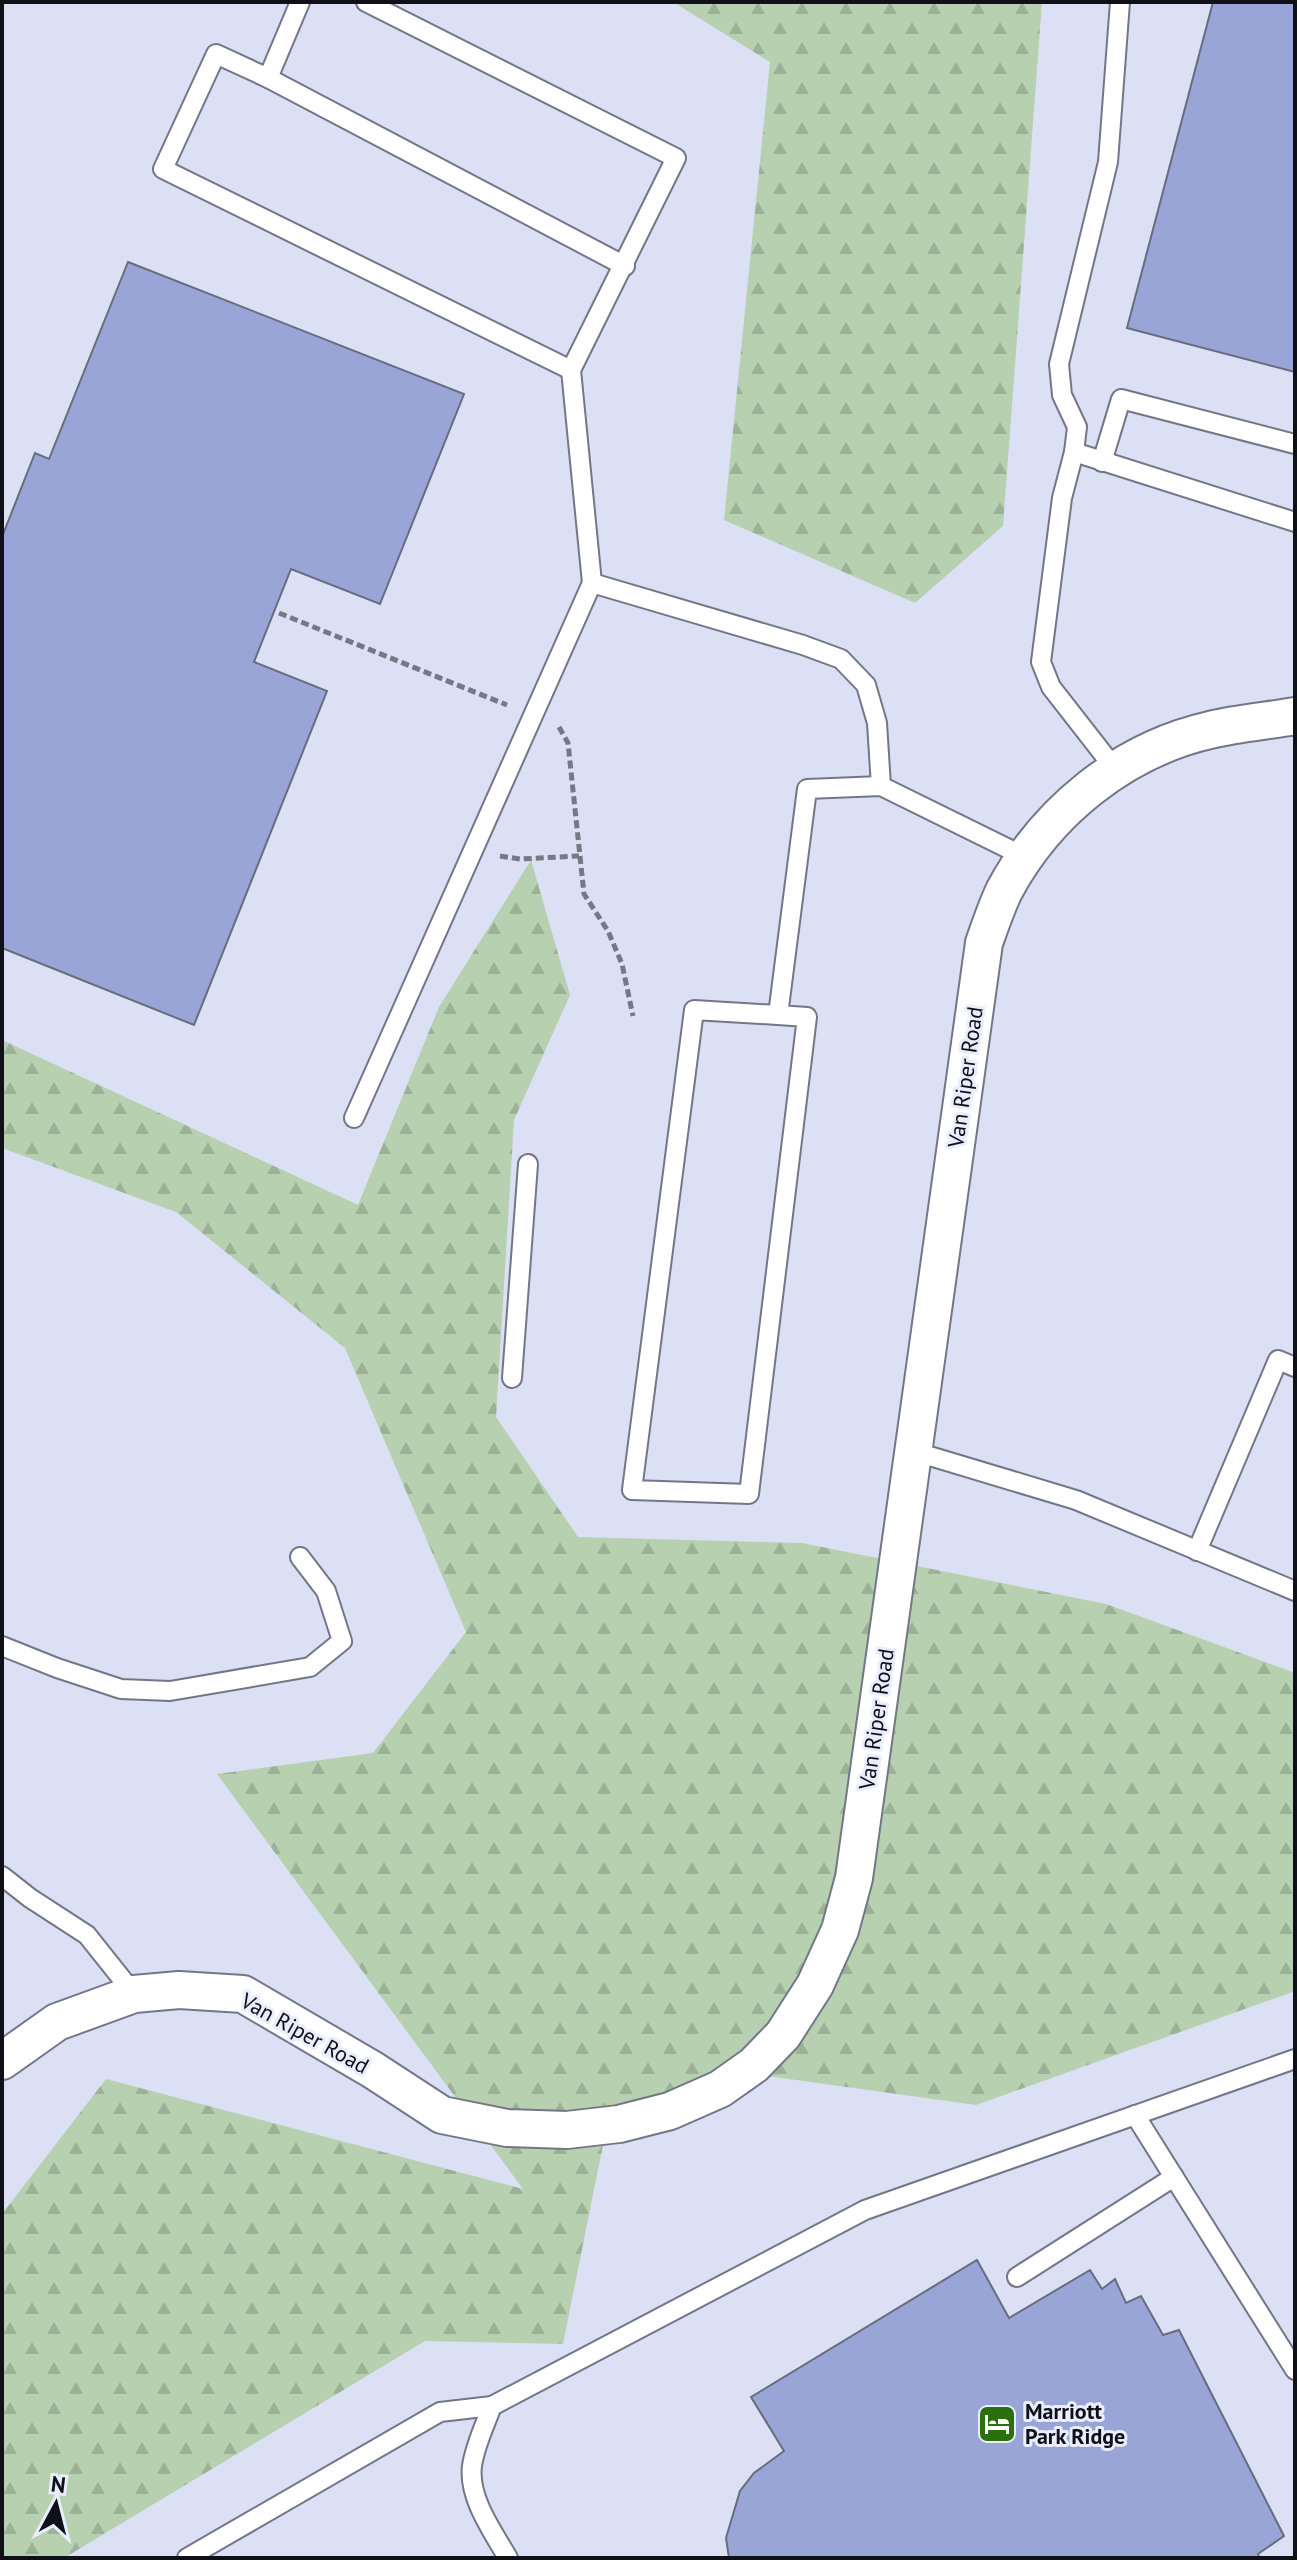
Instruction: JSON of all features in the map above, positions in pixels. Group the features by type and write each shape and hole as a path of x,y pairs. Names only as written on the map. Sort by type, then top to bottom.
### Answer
{"street":[{"name":"Van Riper Road","path":"2,2061 57,2022 134,1994 179,1990 243,1994 373,2070 442,2115 507,2128 567,2130 619,2124 670,2111 720,2089 754,2065 783,2035 815,1985 840,1930 854,1878 984,943 1004,893 1025,857 1065,810 1115,769 1163,745 1210,730 1295,716"}],"lane":[{"path":"268,78 300,2"},
{"path":"354,1118 592,583 571,370 676,158 366,2"},
{"path":"1115,769 1051,687 1041,662 1062,498 1077,427 1062,395 1059,364 1108,162 1120,2"},
{"path":"571,370 163,169 216,54 268,78 625,266"},
{"path":"1102,462 1121,399 1295,444"},
{"path":"1074,452 1295,522"},
{"path":"592,583 841,659 866,685 877,723 881,786"},
{"path":"778,1015 807,789 881,786 1025,857"},
{"path":"694,1010 778,1015 807,1017 749,1494 632,1490 694,1010"},
{"path":"512,1378 528,1164"},
{"path":"1197,1551 1278,1360 1295,1367"},
{"path":"913,1451 1076,1500 1295,1591"},
{"path":"2,1646 121,1689 170,1691 310,1667 342,1641 326,1591 300,1557"},
{"path":"2,1876 87,1935 134,1994"},
{"path":"187,2558 440,2412 492,2406 865,2210 1295,2059"},
{"path":"1135,2115 1295,2370"},
{"path":"1017,2277 1174,2177"},
{"path":"492,2406 471,2469 474,2489 486,2520 508,2558"}],"path":[{"path":"472,852 520,859 579,856"}],"green space":[{"path":"673,2 1042,2 1003,526 915,603 724,520 770,62"},
{"path":"531,860 570,995 514,1120 496,1417 578,1537 802,1543 1106,1604 1295,1673 1295,1991 976,2105 738,2072 605,2135 563,2344 425,2341 64,2558 2,2558 2,2214 106,2079 523,2189 217,1774 373,1753 466,1632 345,1348 176,1212 2,1148 2,1040 358,1205 439,1007"}],"building":[{"path":"1213,2 1295,2 1295,372 1127,328"},
{"path":"128,262 464,394 380,604 291,569 254,662 327,691 194,1025 2,948 2,537 35,453 49,459"},
{"name":"Marriott Park Ridge","path":"977,2260 1009,2318 1090,2270 1102,2289 1115,2279 1126,2303 1141,2296 1163,2335 1179,2330 1284,2536 1258,2554 1260,2558 729,2558 726,2538 740,2491 754,2473 784,2451 751,2397"}],"place":[{"name":"Marriott Park Ridge","path":"997,2424"}]}
